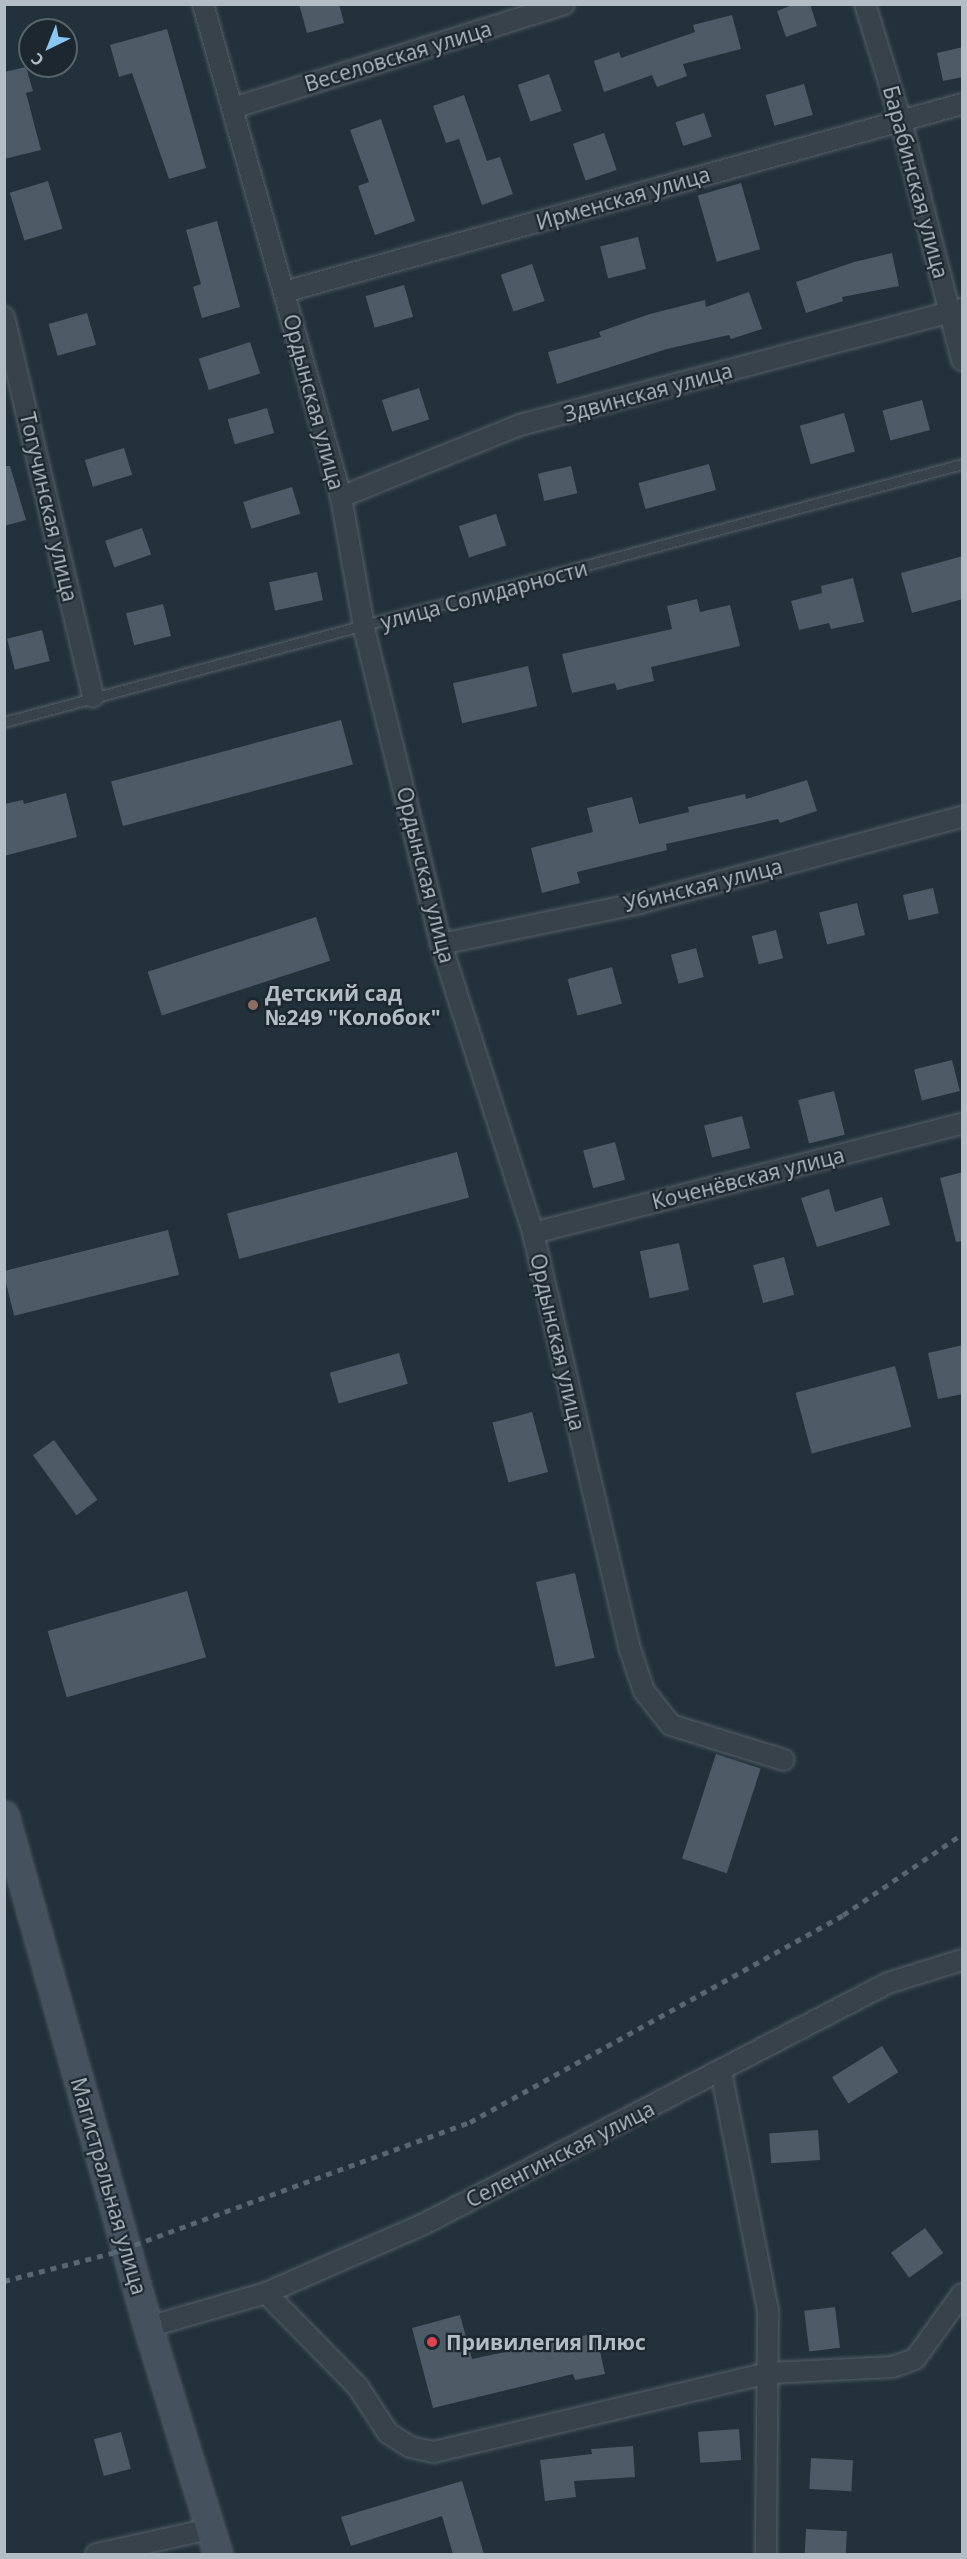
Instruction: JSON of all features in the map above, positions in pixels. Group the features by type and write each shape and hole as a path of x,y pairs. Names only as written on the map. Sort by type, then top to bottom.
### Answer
{"main road":[{"name":"Магистральная улица","path":"4,1815 148,2326 214,2542"}],"street":[{"name":"Ордынская улица","path":"203,4 341,497 364,628 441,944 532,1233 630,1649 644,1691 671,1725 784,1760"},
{"name":"Веселовская улица","path":"233,108 564,4"},
{"name":"Барабинская улица","path":"865,4 957,310 963,360"},
{"name":"Ирменская улица","path":"284,292 963,104"},
{"name":"Здвинская улица","path":"341,497 520,425 957,310"},
{"name":"Тогучинская улица","path":"4,317 93,697"},
{"name":"Убинская улица","path":"441,944 640,903 963,817"},
{"name":"Коченёвская улица","path":"532,1233 963,1124"},
{"name":"Селенгинская улица","path":"148,2326 266,2293 424,2224 721,2072 888,1983 963,1960"},
{"path":"721,2072 768,2311 766,2554"},
{"path":"266,2293 358,2387 388,2433 410,2447 434,2452 769,2373 892,2367 915,2359 963,2294"},
{"path":"96,2554 214,2542"}],"lane":[{"name":"улица Солидарности","path":"4,722 364,628 963,464"}],"building":[{"path":"299,4 339,4 344,23 307,33"},
{"path":"795,4 810,4 817,26 786,37 777,11"},
{"path":"732,15 741,49 683,64 687,76 657,87 652,75 604,92 594,61 619,52 621,58 695,32 693,25"},
{"path":"167,29 206,168 169,179 132,73 119,77 110,45"},
{"path":"963,47 963,77 943,81 937,53"},
{"path":"18,69 18,78 29,78 33,91 26,93 41,150 4,159 4,72"},
{"path":"549,74 562,111 530,122 518,85"},
{"path":"804,84 813,115 774,126 766,95"},
{"path":"464,95 487,161 500,157 513,194 482,205 459,139 446,143 433,106"},
{"path":"704,113 712,137 683,146 675,122"},
{"path":"381,119 415,221 375,235 358,186 369,182 350,130"},
{"path":"604,133 617,170 585,181 573,144"},
{"path":"48,181 63,229 24,241 10,193"},
{"path":"741,183 760,249 717,262 698,195"},
{"path":"217,221 240,307 202,318 193,287 201,284 186,230"},
{"path":"638,237 646,269 608,278 600,246"},
{"path":"892,253 899,286 842,297 843,301 806,313 796,282 854,262"},
{"path":"532,264 545,301 513,312 501,275"},
{"path":"404,285 413,317 375,328 366,296"},
{"path":"749,292 762,329 731,339 729,335 667,349 557,384 548,352 601,337 599,332 650,314 705,300 706,307"},
{"path":"87,313 96,345 58,356 49,324"},
{"path":"250,342 260,373 209,390 199,359"},
{"path":"419,388 429,419 392,431 382,400"},
{"path":"922,400 930,430 890,441 882,411"},
{"path":"267,408 274,433 235,444 228,419"},
{"path":"844,413 855,451 811,464 800,426"},
{"path":"124,448 132,475 93,487 85,460"},
{"path":"709,464 716,490 645,509 638,483"},
{"path":"4,466 10,466 26,520 4,526"},
{"path":"571,466 577,493 544,501 538,474"},
{"path":"292,487 300,514 251,529 243,502"},
{"path":"496,514 506,545 469,557 459,526"},
{"path":"142,528 151,554 114,567 105,541"},
{"path":"963,556 963,599 912,613 901,573"},
{"path":"317,572 323,600 275,611 269,582"},
{"path":"853,578 864,622 831,629 829,623 799,630 791,601 822,593 821,586"},
{"path":"697,599 700,612 730,605 740,646 651,667 654,681 617,690 615,683 572,693 562,654 672,629 667,606"},
{"path":"163,604 171,636 134,645 126,613"},
{"path":"42,630 50,661 15,670 7,639"},
{"path":"528,666 537,706 462,723 453,683"},
{"path":"341,720 353,764 123,826 111,782"},
{"path":"807,780 817,811 780,823 778,819 666,844 667,850 577,872 580,883 542,893 531,848 593,832 587,808 632,797 639,824 689,812 688,807 745,794 746,799"},
{"path":"66,793 77,837 4,856 4,804 23,800 24,804"},
{"path":"933,888 939,913 909,920 903,895"},
{"path":"857,903 865,935 827,944 819,912"},
{"path":"316,917 330,961 162,1015 148,972"},
{"path":"776,930 783,958 759,964 752,936"},
{"path":"696,948 704,977 679,984 671,955"},
{"path":"612,967 622,1004 577,1016 568,979"},
{"path":"952,1060 960,1091 922,1100 914,1069"},
{"path":"834,1091 845,1135 809,1144 798,1100"},
{"path":"742,1116 750,1148 712,1157 704,1125"},
{"path":"615,1142 625,1180 593,1188 583,1151"},
{"path":"457,1152 469,1197 239,1259 227,1214"},
{"path":"963,1172 963,1241 956,1242 940,1178"},
{"path":"829,1189 835,1212 882,1197 890,1225 817,1247 801,1198"},
{"path":"168,1230 179,1275 14,1316 4,1271"},
{"path":"679,1243 689,1290 650,1298 640,1251"},
{"path":"784,1257 794,1295 763,1303 753,1265"},
{"path":"963,1345 963,1394 938,1399 928,1353"},
{"path":"399,1353 408,1384 339,1404 330,1373"},
{"path":"895,1366 911,1427 812,1454 796,1393"},
{"path":"532,1412 548,1472 508,1482 492,1423"},
{"path":"54,1440 97,1500 76,1515 33,1455"},
{"path":"575,1573 595,1658 556,1667 536,1582"},
{"path":"187,1591 206,1657 67,1697 48,1631"},
{"path":"716,1754 761,1769 727,1873 682,1859"},
{"path":"882,2046 898,2072 848,2104 832,2077"},
{"path":"818,2130 820,2160 771,2163 769,2133"},
{"path":"925,2228 943,2253 909,2278 891,2253"},
{"path":"835,2307 840,2348 809,2351 804,2311"},
{"path":"460,2315 472,2359 596,2333 605,2374 575,2380 573,2374 433,2408 412,2328"},
{"path":"739,2429 741,2460 700,2463 698,2432"},
{"path":"121,2432 131,2469 104,2476 94,2439"},
{"path":"633,2446 635,2477 574,2481 576,2497 545,2501 540,2460 592,2454 591,2449"},
{"path":"811,2458 853,2460 851,2491 809,2489"},
{"path":"462,2481 484,2554 453,2554 442,2516 351,2546 341,2517"},
{"path":"806,2529 847,2531 846,2554 805,2554"}],"railway":[{"path":"4,2281 112,2253 470,2122 843,1915 962,1834"}],"place":[{"name":"Детский сад №249 \"Колобок\"","path":"253,1005"},
{"name":"Привилегия Плюс","path":"432,2342"}]}
